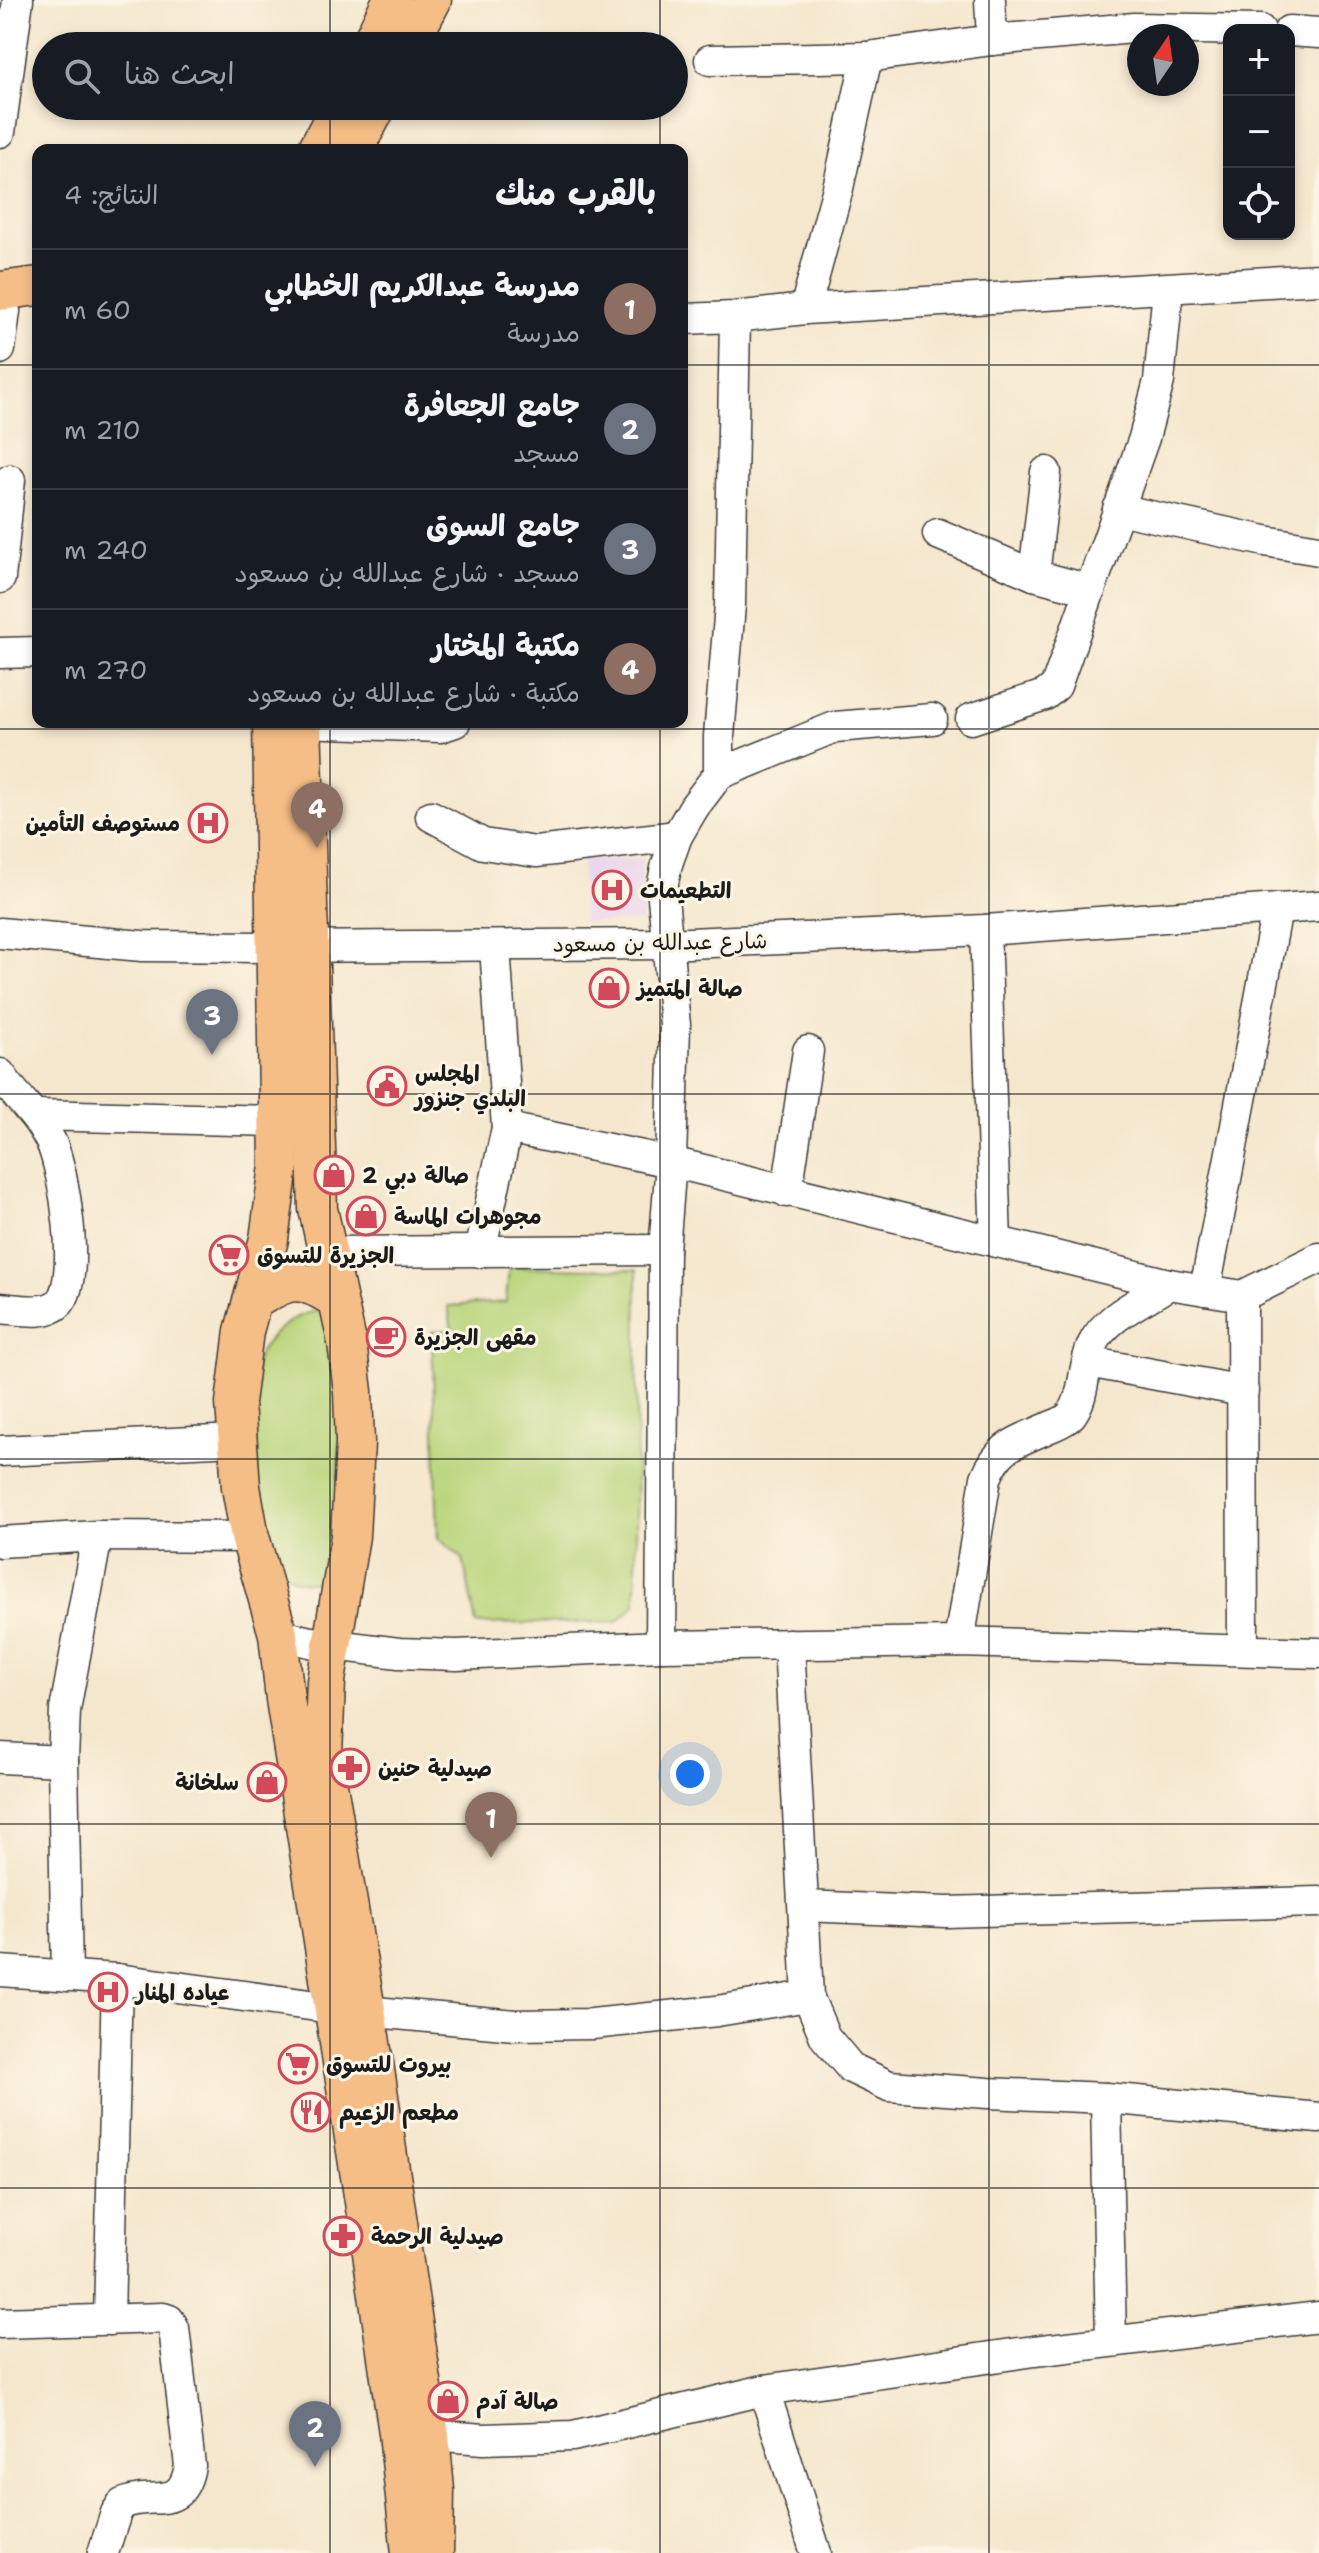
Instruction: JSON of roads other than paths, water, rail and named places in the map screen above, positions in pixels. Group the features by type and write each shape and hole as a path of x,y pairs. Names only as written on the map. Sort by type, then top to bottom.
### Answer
{"main road":[{"path":"377,32 392,0"},
{"path":"415,32 432,0"},
{"path":"320,144 333,120"},
{"path":"357,144 370,120"},
{"path":"11,305 32,290"},
{"path":"273,728 318,1209 347,1342 355,1443 350,1536 326,1681 323,1755 375,2277 398,2433 411,2553"},
{"path":"302,728 293,947 276,1202 244,1331 235,1403 237,1440 250,1537 278,1634 285,1699 349,2009 430,2435 435,2490 434,2553"},
{"path":"253,1301 279,1285 295,1282 313,1284 336,1299"}],"street":[{"path":"0,132 18,0"},
{"path":"990,0 992,40"},
{"path":"710,60 867,57 992,40 1133,14 1223,25"},
{"path":"1295,31 1319,33"},
{"path":"805,309 838,188 867,57"},
{"path":"688,319 1319,279"},
{"path":"971,719 1045,695 1056,686 1144,438 1159,381 1168,290"},
{"path":"0,349 11,305"},
{"path":"719,774 719,736 730,605 735,317"},
{"path":"1034,575 1046,472"},
{"path":"0,578 16,481"},
{"path":"1118,509 1319,550"},
{"path":"938,534 1034,575 1090,590"},
{"path":"0,653 32,652"},
{"path":"661,1646 664,1250 671,1162 675,1025 662,887 677,836 719,774 835,727 932,719"},
{"path":"431,816 483,844 536,852 677,836"},
{"name":"شارع عبدالله بن مسعود","path":"0,933 142,946 666,944 985,930 1319,906"},
{"path":"1205,1290 1277,909"},
{"path":"985,930 996,1242"},
{"path":"480,1252 507,1128 495,946"},
{"path":"787,1192 808,1051"},
{"path":"0,1074 15,1096 36,1115 51,1144 60,1168 71,1252 70,1277 58,1304 47,1310 0,1308"},
{"path":"36,1115 280,1121"},
{"path":"507,1128 671,1162 1169,1284 1242,1296 1319,1258"},
{"path":"327,1252 664,1250"},
{"path":"959,1642 986,1478 992,1462 1000,1451 1011,1444 1061,1423 1071,1414 1079,1397 1093,1344 1107,1325 1169,1284"},
{"path":"1242,1296 1243,1650"},
{"path":"1088,1362 1243,1391"},
{"path":"0,1451 237,1440"},
{"path":"67,1976 65,1710 97,1536"},
{"path":"0,1542 97,1536 250,1537"},
{"path":"278,1634 310,1642 399,1653 456,1655 661,1646 959,1642 1319,1653"},
{"path":"789,1644 808,1996 825,2037 851,2068 889,2086 1106,2098 1319,2118"},
{"path":"0,1758 63,1761"},
{"path":"804,1906 946,1912 1319,1902"},
{"path":"0,1971 117,1979 349,2009 515,2025 592,2024 717,2011 808,1996"},
{"path":"109,2320 117,1979"},
{"path":"1106,2098 1111,2341"},
{"path":"430,2435 484,2439 573,2436 764,2390 1111,2341 1319,2317"},
{"path":"0,2323 163,2318 169,2320 174,2328 190,2466 184,2488 173,2497 122,2504 103,2553"},
{"path":"764,2390 816,2553"}],"place":[{"name":"مستوصف التأمين","path":"208,823"},
{"name":"مكتبة المختار","path":"317,848"},
{"name":"التطعيمات","path":"612,890"},
{"name":"صالة المتميز","path":"609,988"},
{"name":"جامع السوق","path":"212,1055"},
{"name":"المجلس البلدي جنزور","path":"387,1086"},
{"name":"صالة دبي 2","path":"334,1175"},
{"name":"مجوهرات الماسة","path":"366,1216"},
{"name":"الجزيرة للتسوق","path":"229,1255"},
{"name":"مقهى الجزيرة","path":"386,1337"},
{"name":"صيدلية حنين","path":"350,1768"},
{"name":"سلخانة","path":"267,1782"},
{"name":"مدرسة عبدالكريم الخطابي","path":"491,1858"},
{"name":"عياده المنار","path":"108,1992"},
{"name":"بيروت للتسوق","path":"298,2064"},
{"name":"مطعم الزعيم","path":"311,2112"},
{"name":"صيدلية الرحمة","path":"343,2236"},
{"name":"صالة آدم","path":"448,2401"},
{"name":"جامع الجعافرة","path":"315,2467"}]}
